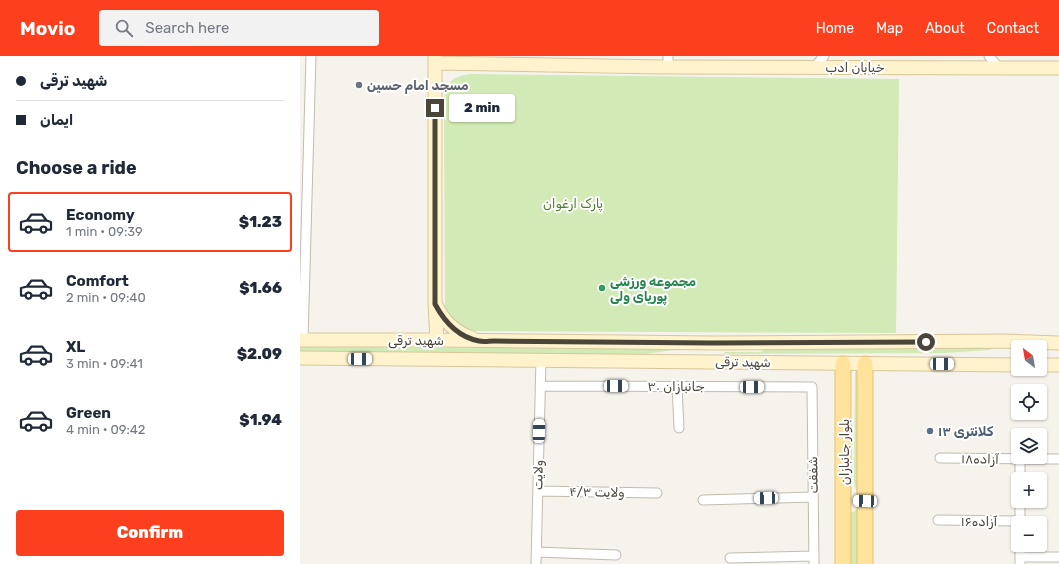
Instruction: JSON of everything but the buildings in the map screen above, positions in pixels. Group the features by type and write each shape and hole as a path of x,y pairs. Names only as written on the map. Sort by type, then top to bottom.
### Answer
{"main road":[{"name":"خیابان ادب","path":"435,59 668,61 815,67 1059,68"},
{"path":"435,59 435,304 437,340"},
{"path":"435,304 440,313 456,331 479,341"},
{"name":"شهید ترقی","path":"302,340 712,343 1059,343"},
{"path":"1002,342 1003,364"},
{"path":"712,343 713,362"},
{"name":"شهید ترقی","path":"300,358 843,364 1011,364"},
{"name":"بلوار جانبازان","path":"843,364 843,564"},
{"name":"بلوار جانبازان","path":"864,564 865,364"},
{"path":"1047,365 1059,365"},
{"path":"844,500 865,501"}],"street":[{"path":"302,340 311,56"},
{"path":"815,67 824,56"},
{"path":"989,56 998,68"},
{"name":"ولایت","path":"536,564 541,360"},
{"name":"جانبازان ۳۰","path":"540,386 812,387"},
{"path":"678,386 679,428"},
{"name":"شفقت","path":"812,387 814,560"},
{"name":"آزاده۱۸","path":"940,458 1011,460"},
{"name":"آزاده۱۸","path":"1047,459 1059,459"},
{"name":"ولایت ۴/۳","path":"538,491 657,493"},
{"path":"703,500 813,497"},
{"name":"آزاده۱۶","path":"938,520 1011,522"},
{"path":"537,552 616,555"},
{"path":"1020,561 1059,557"},
{"path":"730,558 814,560"}],"green space":[{"name":"پارک ارغوان","path":"470,74 899,79 896,333 463,331 454,325 445,309 444,98 447,87 452,80 459,76"},
{"path":"300,347 701,349 673,350 645,354 300,354"},
{"path":"769,348 992,348 990,350 944,353 725,354 724,352 760,352"},
{"path":"857,369 859,369 859,490 856,490 854,482 855,373"},
{"path":"856,510 858,512 860,564 851,564 851,513"}],"place":[{"name":"مسجد امام حسین","path":"359,85"},
{"name":"مجموعه ورزشی پوریای ولی","path":"602,288"},
{"name":"کلانتری ۱۳","path":"930,431"}],"route":[{"path":"435,108 435,304 448,323 456,331 465,336 479,341 712,343 926,342"}]}
